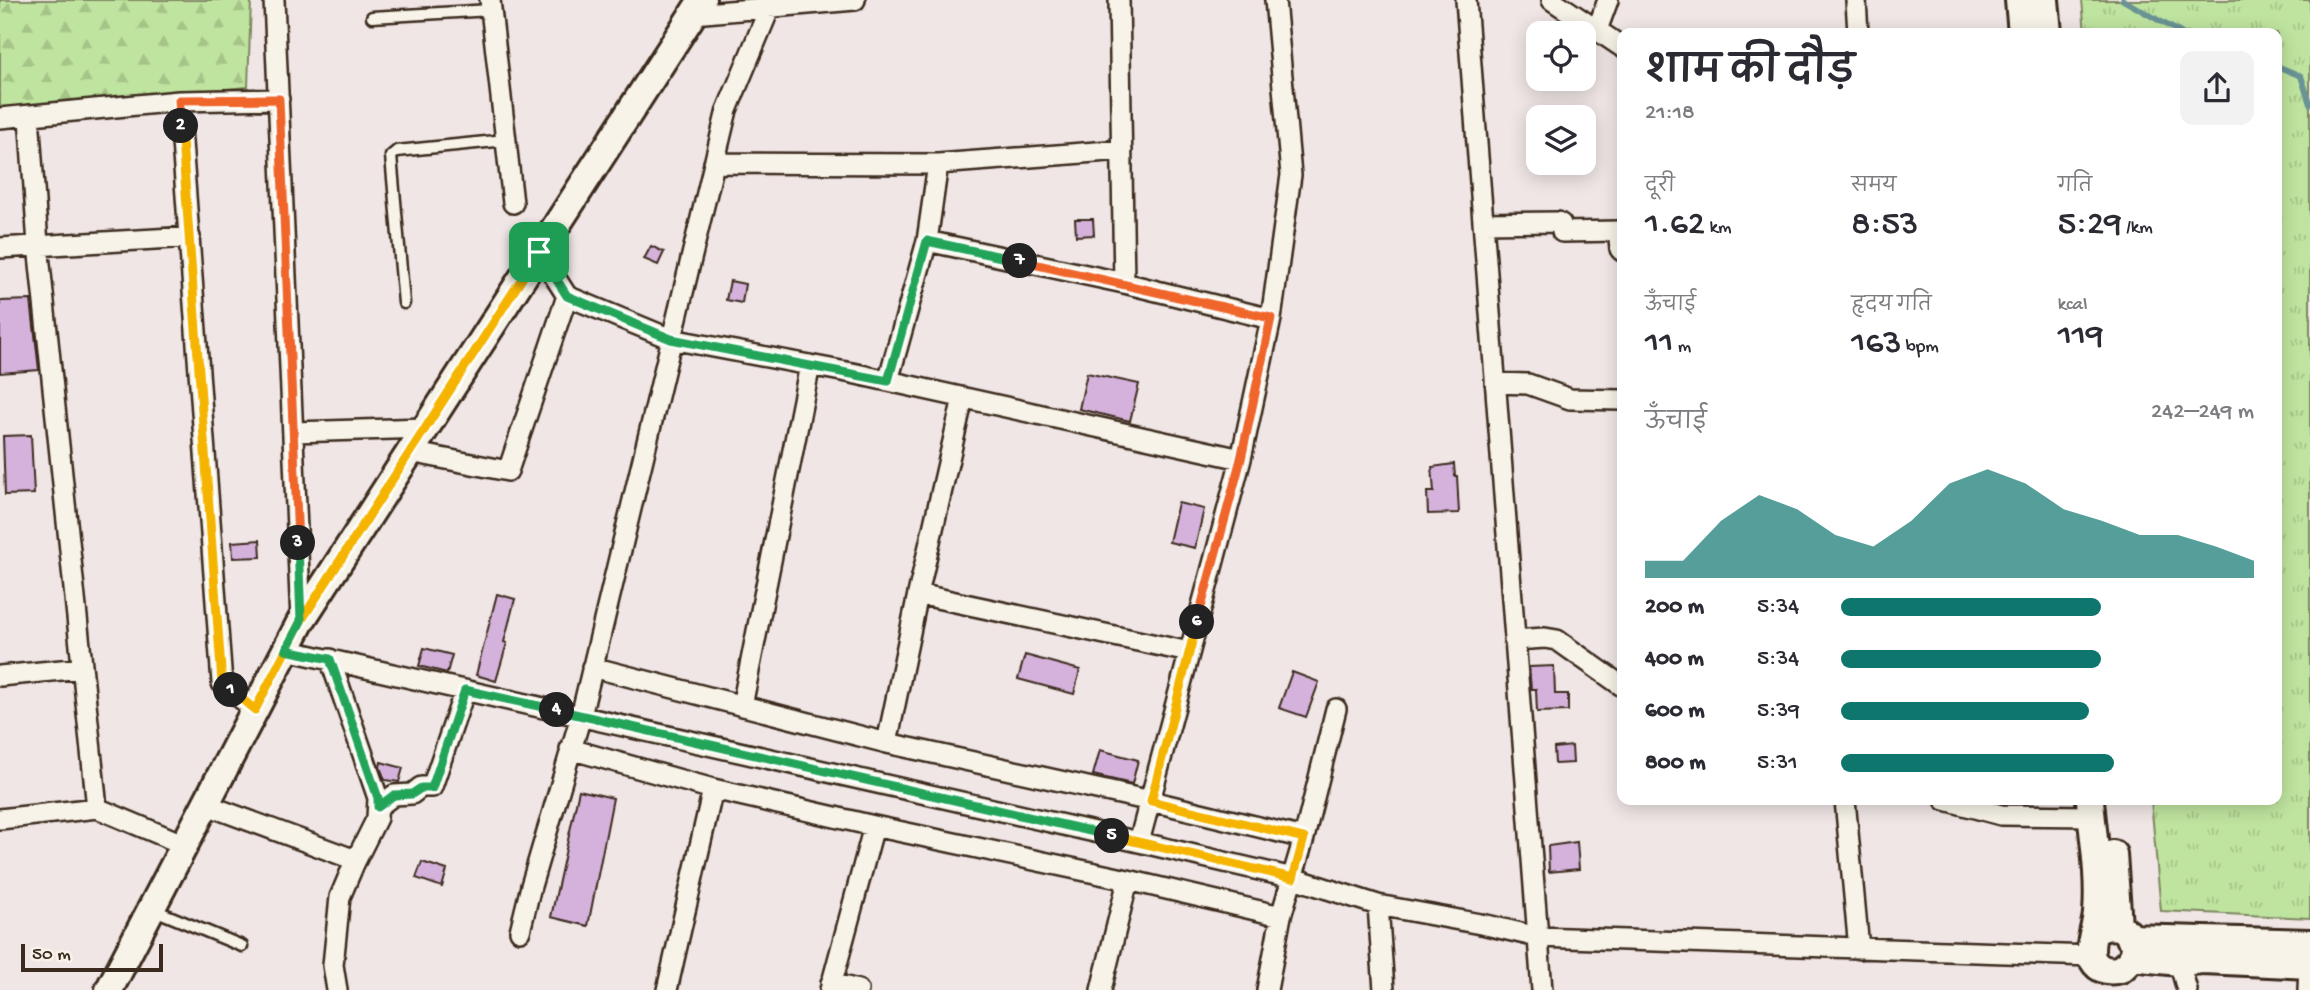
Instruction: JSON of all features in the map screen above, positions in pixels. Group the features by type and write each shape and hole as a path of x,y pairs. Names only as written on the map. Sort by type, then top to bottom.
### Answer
{"street":[{"path":"274,0 301,621"},
{"path":"109,990 301,621 698,7 770,7 855,0"},
{"path":"1119,0 1124,283"},
{"path":"1139,842 1241,459 1271,318 1291,175 1275,0"},
{"path":"1466,0 1542,990"},
{"path":"1552,0 1617,44"},
{"path":"1597,30 1608,0"},
{"path":"1856,0 1858,28"},
{"path":"2019,0 2022,28"},
{"path":"2045,0 2048,28"},
{"path":"491,5 513,202"},
{"path":"520,931 581,716 727,110 770,7"},
{"path":"0,118 179,100 279,99"},
{"path":"179,100 222,683 255,710"},
{"path":"29,116 38,245 97,808"},
{"path":"714,163 938,164 1122,150"},
{"path":"888,381 927,241 938,164"},
{"path":"1484,223 1558,222 1562,232 1617,231"},
{"path":"0,248 190,237"},
{"path":"927,241 1271,318"},
{"path":"539,252 567,296 671,339 888,381 1241,459"},
{"path":"410,452 508,471 567,296"},
{"path":"742,706 810,365"},
{"path":"1496,383 1528,383 1570,399 1617,400"},
{"path":"887,743 963,398"},
{"path":"293,432 426,428"},
{"path":"918,594 1189,652"},
{"path":"1514,640 1557,640 1617,682"},
{"path":"286,650 1139,842 1293,878 1378,905 1538,937 2309,965"},
{"path":"330,659 378,798 377,818 340,897 333,964 337,990"},
{"path":"592,667 887,743 1304,838"},
{"path":"0,676 82,668"},
{"path":"378,807 394,795 412,794 421,788 432,788 465,690"},
{"path":"1267,990 1281,916 1304,838 1336,709"},
{"path":"570,749 713,789 1281,916"},
{"path":"667,990 713,789"},
{"path":"207,805 350,858 354,864"},
{"path":"1845,805 1859,949"},
{"path":"1962,805 2001,816 2097,805 2097,882 2112,958"},
{"path":"0,819 97,808 185,845"},
{"path":"858,990 830,987 874,826"},
{"path":"1101,990 1128,880"},
{"path":"1378,905 1384,990"},
{"path":"2112,958 2309,965"},
{"path":"2179,962 2187,990"}],"lane":[{"path":"373,17 491,5"},
{"path":"404,303 391,156 397,151 506,140"},
{"path":"151,909 242,946"}],"green space":[{"path":"0,0 251,0 248,87 0,108"},
{"path":"2082,0 2310,0 2310,918 2161,911 2151,805 2282,805 2282,28 2085,28"}],"building":[{"path":"1075,219 1093,219 1094,235 1076,236"},
{"path":"651,246 664,252 658,265 644,259"},
{"path":"730,281 745,284 742,303 726,300"},
{"path":"31,300 39,370 0,373 0,301"},
{"path":"1087,373 1139,384 1130,421 1079,409"},
{"path":"31,435 34,494 5,495 3,436"},
{"path":"1454,464 1459,513 1428,514 1427,492 1434,492 1432,467"},
{"path":"1178,503 1204,509 1195,548 1169,542"},
{"path":"260,540 261,557 233,558 232,542"},
{"path":"497,594 515,599 504,642 507,643 496,681 476,675"},
{"path":"424,648 452,655 447,673 419,666"},
{"path":"1025,655 1080,670 1074,694 1018,679"},
{"path":"1554,666 1555,694 1568,694 1568,711 1537,712 1536,689 1531,689 1529,667"},
{"path":"1292,672 1319,682 1306,717 1279,708"},
{"path":"1572,746 1573,763 1555,764 1554,748"},
{"path":"1100,750 1138,760 1132,784 1093,775"},
{"path":"381,762 403,768 399,782 385,780"},
{"path":"579,790 613,798 588,926 551,917"},
{"path":"1577,842 1579,869 1549,872 1548,846"},
{"path":"422,862 447,870 442,887 416,878"}],"waterway":[{"path":"2123,0 2172,28"},
{"path":"2282,68 2301,76 2310,104"}],"route":[{"path":"539,252 301,621 255,710 222,683 179,100 279,99 301,621 286,650 330,659 378,798 378,807 394,795 412,794 421,788 432,788 465,690 1293,878 1304,838 1151,801 1241,459 1271,318 927,241 888,381 671,339 567,296 539,252"}]}
